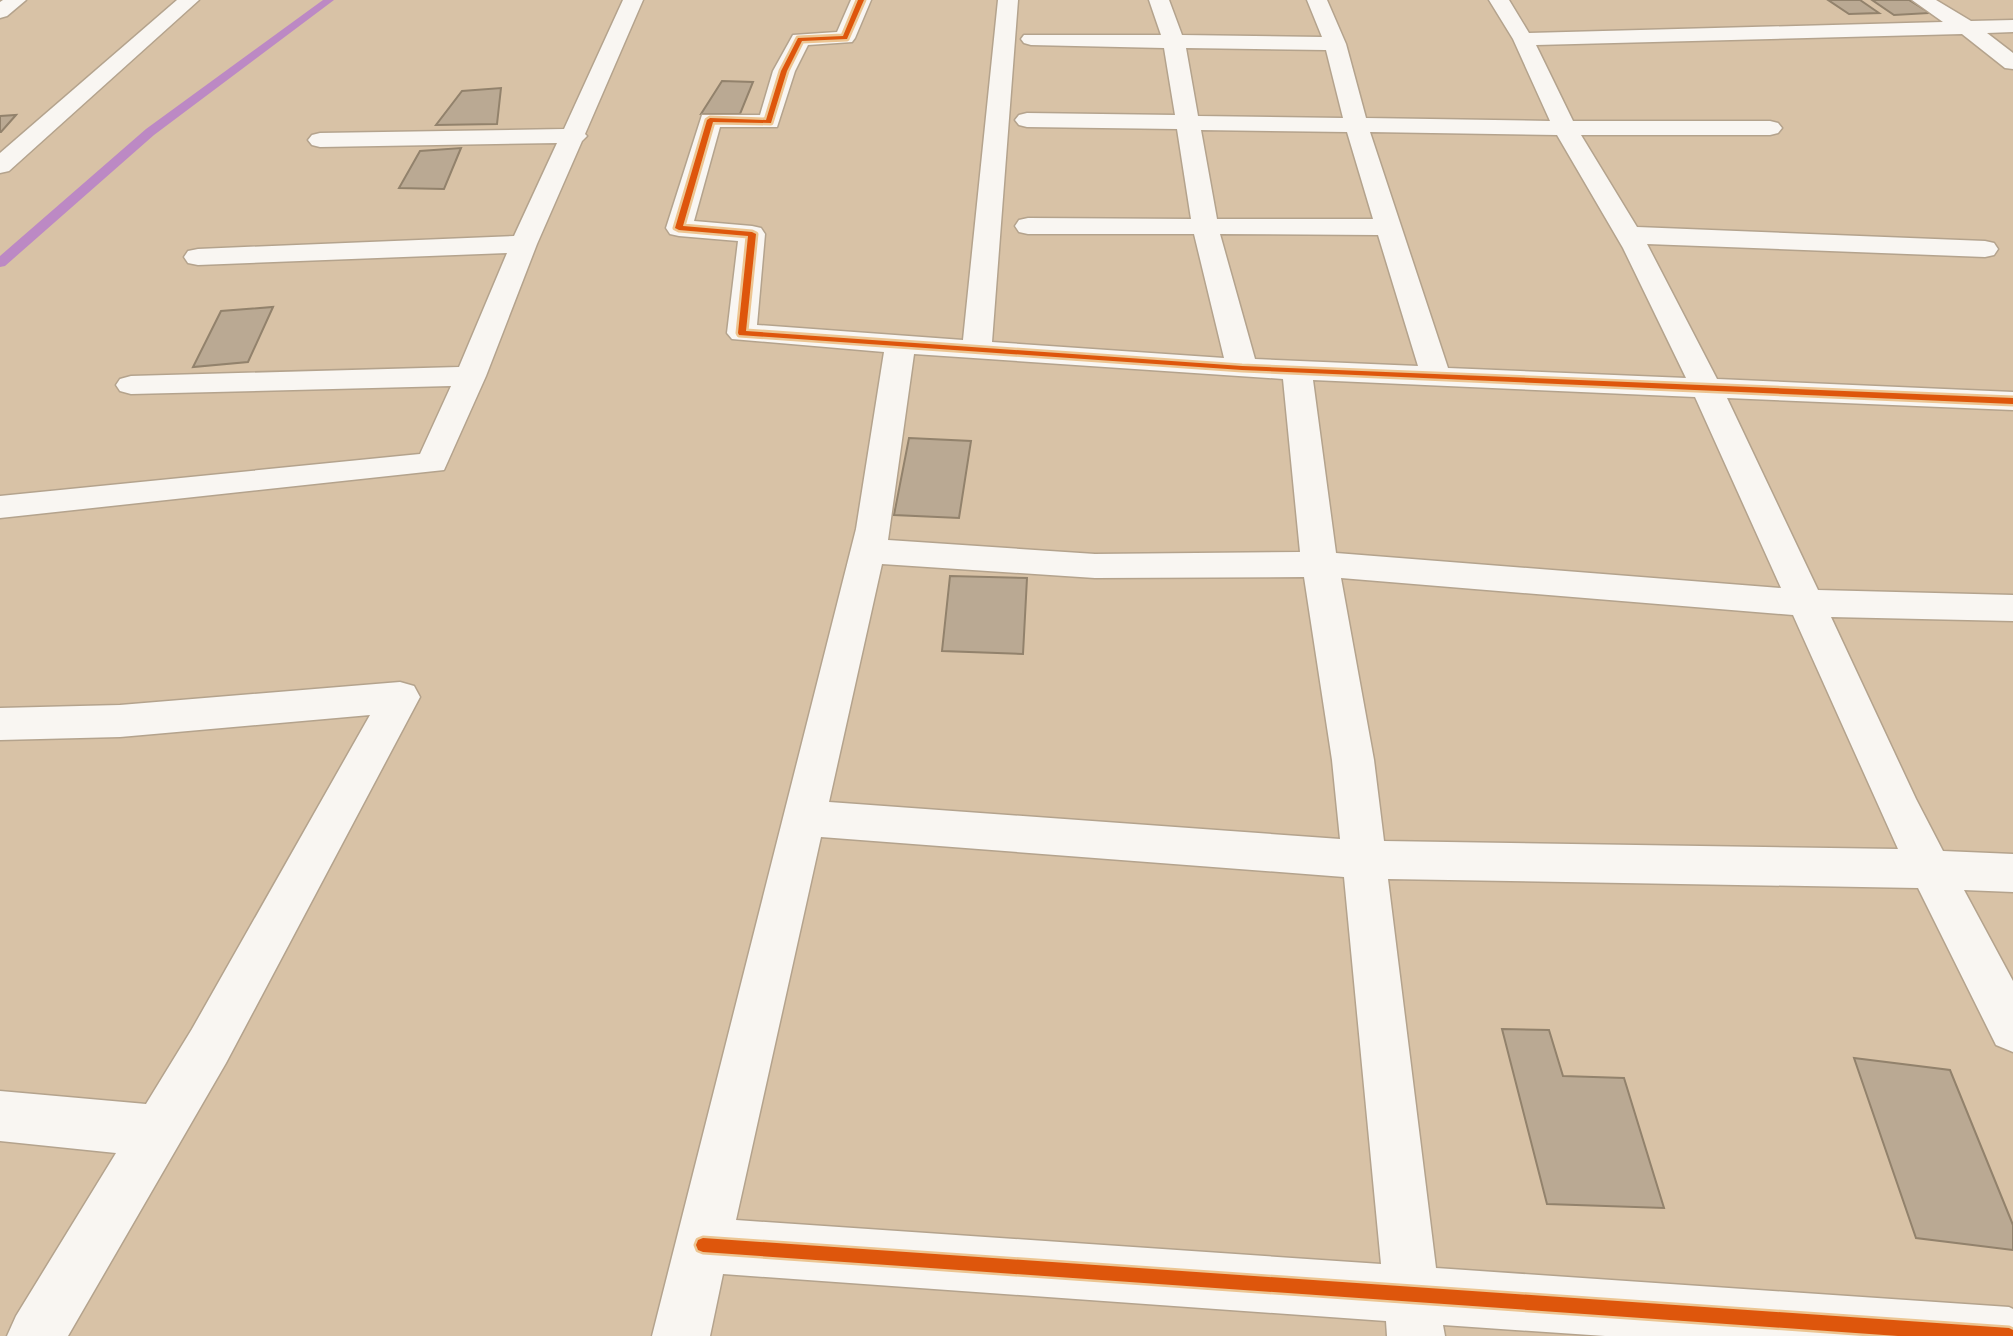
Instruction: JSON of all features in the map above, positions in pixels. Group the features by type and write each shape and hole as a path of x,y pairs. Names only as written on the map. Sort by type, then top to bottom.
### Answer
{"street":[{"path":"0,12 16,0"},
{"path":"0,166 189,0"},
{"path":"0,507 432,463 471,376 524,244 575,136 634,0"},
{"path":"861,0 845,38 800,39 784,71 769,122 710,120 680,228 752,234 741,332 1242,368 2013,401"},
{"path":"977,349 1007,0"},
{"path":"1160,0 1174,41 1205,226 1242,368"},
{"path":"1317,0 1335,44 1356,124 1436,377"},
{"path":"1499,0 1523,39 1565,128 1628,235 1707,389 1898,806 2013,1029"},
{"path":"1922,0 1966,27 2013,63"},
{"path":"1523,39 2013,26"},
{"path":"1031,40 1335,44"},
{"path":"1027,120 1565,128 1770,128"},
{"path":"320,140 575,136"},
{"path":"1028,226 1389,227"},
{"path":"1628,235 1984,250"},
{"path":"198,257 524,244"},
{"path":"681,1336 873,529 900,345"},
{"path":"1297,370 1320,565 1353,760 1414,1316"},
{"path":"131,385 471,376"},
{"path":"867,551 1095,566 1320,565 1806,604 2013,608"},
{"path":"0,724 120,720 400,697 209,1046 36,1336"},
{"path":"805,818 1363,860 1931,869 2013,873"},
{"path":"0,1116 156,1131"},
{"path":"703,1245 1414,1316 2009,1336"}],"building":[{"path":"1828,0 1860,0 1879,13 1849,14"},
{"path":"1872,0 1909,0 1930,13 1894,15"},
{"path":"722,81 753,82 740,114 701,114"},
{"path":"501,88 497,124 436,125 462,91"},
{"path":"16,115 1,132 0,132 0,116"},
{"path":"461,148 444,189 399,188 420,151"},
{"path":"273,307 248,362 193,367 221,311"},
{"path":"909,438 971,441 959,518 894,515"},
{"path":"950,576 1027,578 1023,654 942,651"},
{"path":"1502,1029 1549,1030 1563,1076 1624,1078 1664,1208 1547,1204"},
{"path":"1854,1058 1950,1070 2013,1225 2013,1250 1916,1238"}],"waterway":[{"path":"0,263 150,132 329,0"}],"cycle path":[{"path":"861,0 845,38 800,39 784,71 769,122 710,120 679,228 752,234 742,333 1242,368 2013,401"},
{"path":"703,1245 2009,1336"}]}
